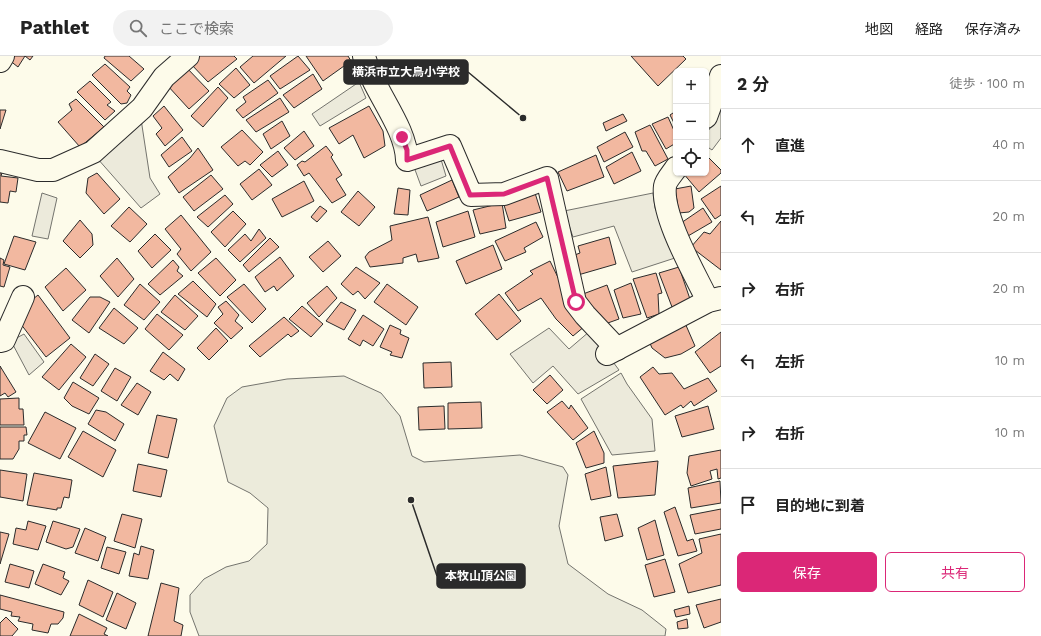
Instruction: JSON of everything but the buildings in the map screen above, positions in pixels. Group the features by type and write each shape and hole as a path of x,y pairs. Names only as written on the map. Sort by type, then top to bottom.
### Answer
{"street":[{"path":"0,61 4,56"},
{"path":"0,161 38,170 53,170 93,152 142,108 164,77 188,56"},
{"path":"364,56 367,70 402,137 407,150 407,160 450,146 470,195 504,194 547,178 576,302 612,351 715,300 674,230 665,198 665,184 673,172"},
{"path":"709,109 721,76"},
{"path":"0,341 4,340 23,297"}],"shaded area":[{"path":"359,82 366,98 320,126 312,114"},
{"path":"721,100 721,138 712,150 709,148 709,130 713,124"},
{"path":"141,119 150,178 160,194 141,208 97,158"},
{"path":"440,156 446,176 421,186 414,167"},
{"path":"42,193 57,198 48,239 32,236"},
{"path":"653,193 655,208 678,257 632,272 614,226 573,237 564,211"},
{"path":"549,328 569,349 590,331 619,370 578,394 553,366 533,383 510,354"},
{"path":"24,334 44,362 29,375 11,341"},
{"path":"621,373 652,419 655,451 612,455 581,399"},
{"path":"344,376 381,393 400,416 412,456 424,462 520,455 563,467 568,475 559,526 568,564 608,594 642,610 666,629 665,636 199,636 190,612 190,595 204,579 226,567 249,561 267,544 268,508 250,493 228,482 214,426 227,398 242,387 287,379"}],"place":[{"name":"横浜市立大鳥小学校","path":"523,118"},
{"name":"本牧山頂公園","path":"411,500"}],"route":[{"path":"402,137 407,150 407,160 450,146 470,195 504,194 547,178 576,302"}]}
